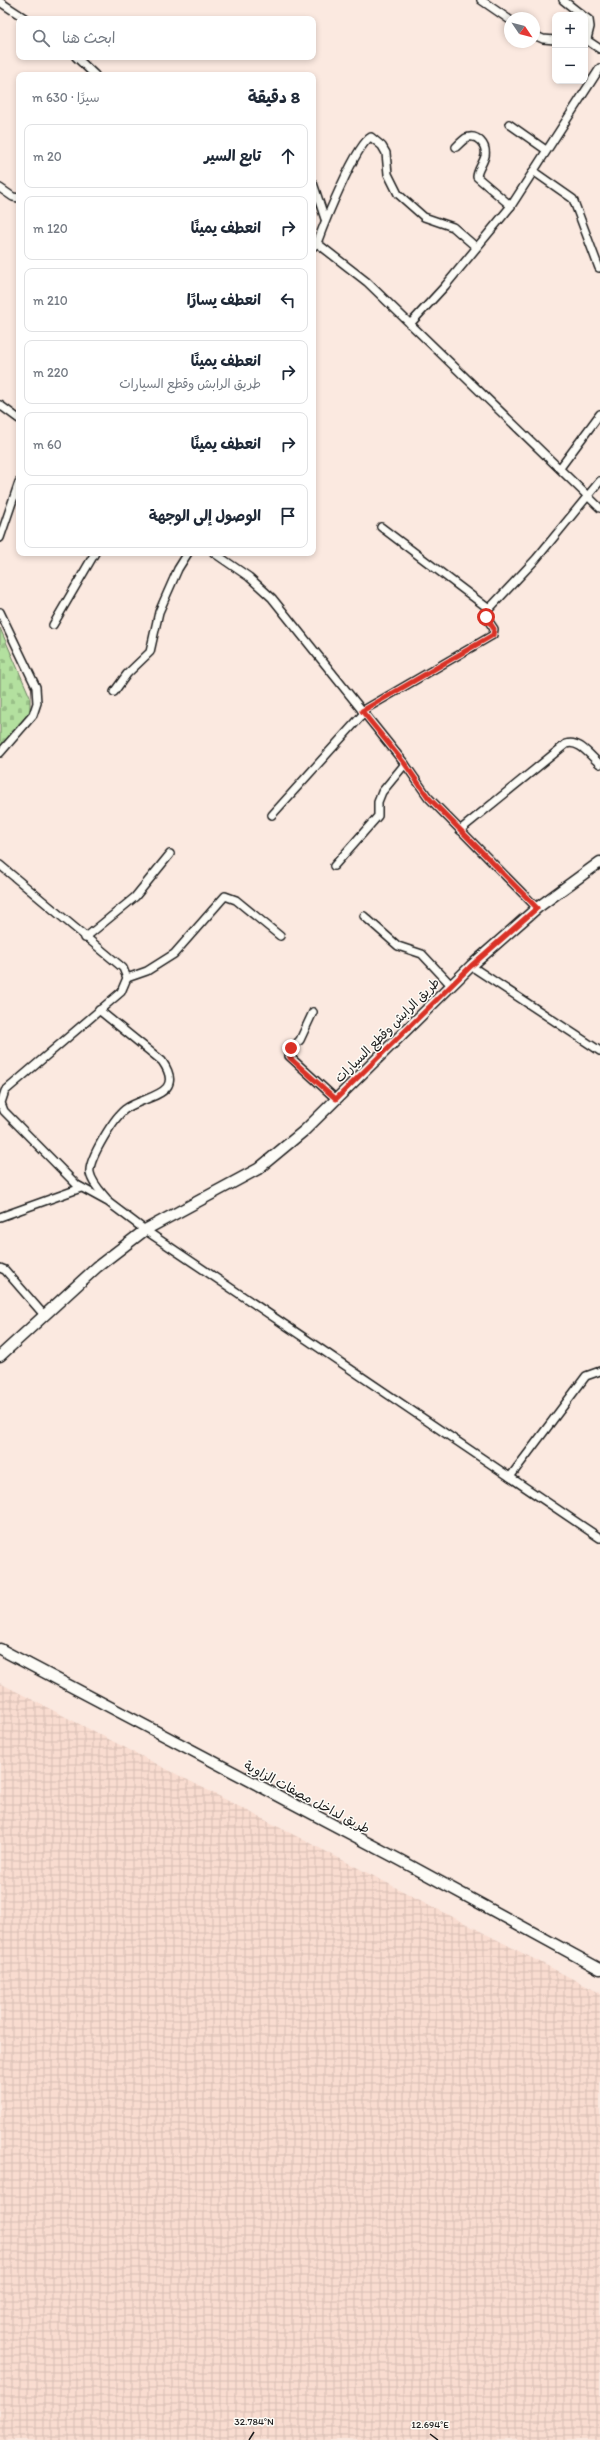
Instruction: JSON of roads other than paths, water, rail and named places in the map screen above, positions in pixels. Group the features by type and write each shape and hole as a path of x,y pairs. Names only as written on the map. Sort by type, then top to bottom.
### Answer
{"main road":[{"name":"طريق الرابش وقطع السيارات","path":"0,1356 97,1266 145,1230 258,1169 298,1136 471,966 537,908 600,862"},
{"name":"طريق لداخل مصفات الزاوية","path":"0,1650 400,1860 600,1969"}],"street":[{"path":"481,0 504,16"},
{"path":"563,0 578,12"},
{"path":"0,2 21,16"},
{"path":"588,19 590,27 588,33"},
{"path":"540,38 552,40"},
{"path":"588,41 600,50"},
{"path":"79,60 92,72"},
{"path":"410,324 511,206 600,68"},
{"path":"509,124 546,150"},
{"path":"316,242 325,219 361,147 371,137 382,146 386,153 388,174 398,194 430,220 444,222 453,227 476,247"},
{"path":"456,147 466,138 474,137 479,139 485,150 485,155 477,177 511,206"},
{"path":"533,171 572,199 599,268"},
{"path":"0,188 16,198"},
{"path":"316,192 325,219"},
{"path":"316,246 367,282 600,508"},
{"path":"0,405 16,417"},
{"path":"560,468 600,414"},
{"path":"272,815 363,712 493,635 494,629 486,617 489,609 536,559 600,481"},
{"path":"0,538 3,516 16,488"},
{"path":"381,527 452,583 489,609"},
{"path":"53,625 93,556"},
{"path":"114,692 127,674 150,652 159,612 178,568 186,556"},
{"path":"218,556 249,577 272,598 405,764 428,797 537,908"},
{"path":"0,612 36,687 37,703 34,715 0,753"},
{"path":"460,830 532,770 566,744 570,743 579,746 600,764"},
{"path":"334,866 378,816 378,802 382,792 405,764"},
{"path":"85,938 135,897 170,854"},
{"path":"0,865 85,938 123,968 127,978 124,988 9,1086 1,1099 4,1111 81,1188 108,1202 145,1230 600,1538"},
{"path":"127,978 147,971 174,954 225,896 236,900 280,936"},
{"path":"364,916 398,946 422,954 451,985"},
{"path":"471,966 600,1051"},
{"path":"99,1010 162,1061 168,1070 170,1080 162,1093 126,1108 118,1116 91,1161 90,1174 93,1182 108,1202"},
{"path":"313,1012 300,1040 290,1050 289,1056 336,1099"},
{"path":"0,1217 81,1188"},
{"path":"0,1268 6,1270 44,1315"},
{"path":"510,1477 586,1376 600,1371"}]}
